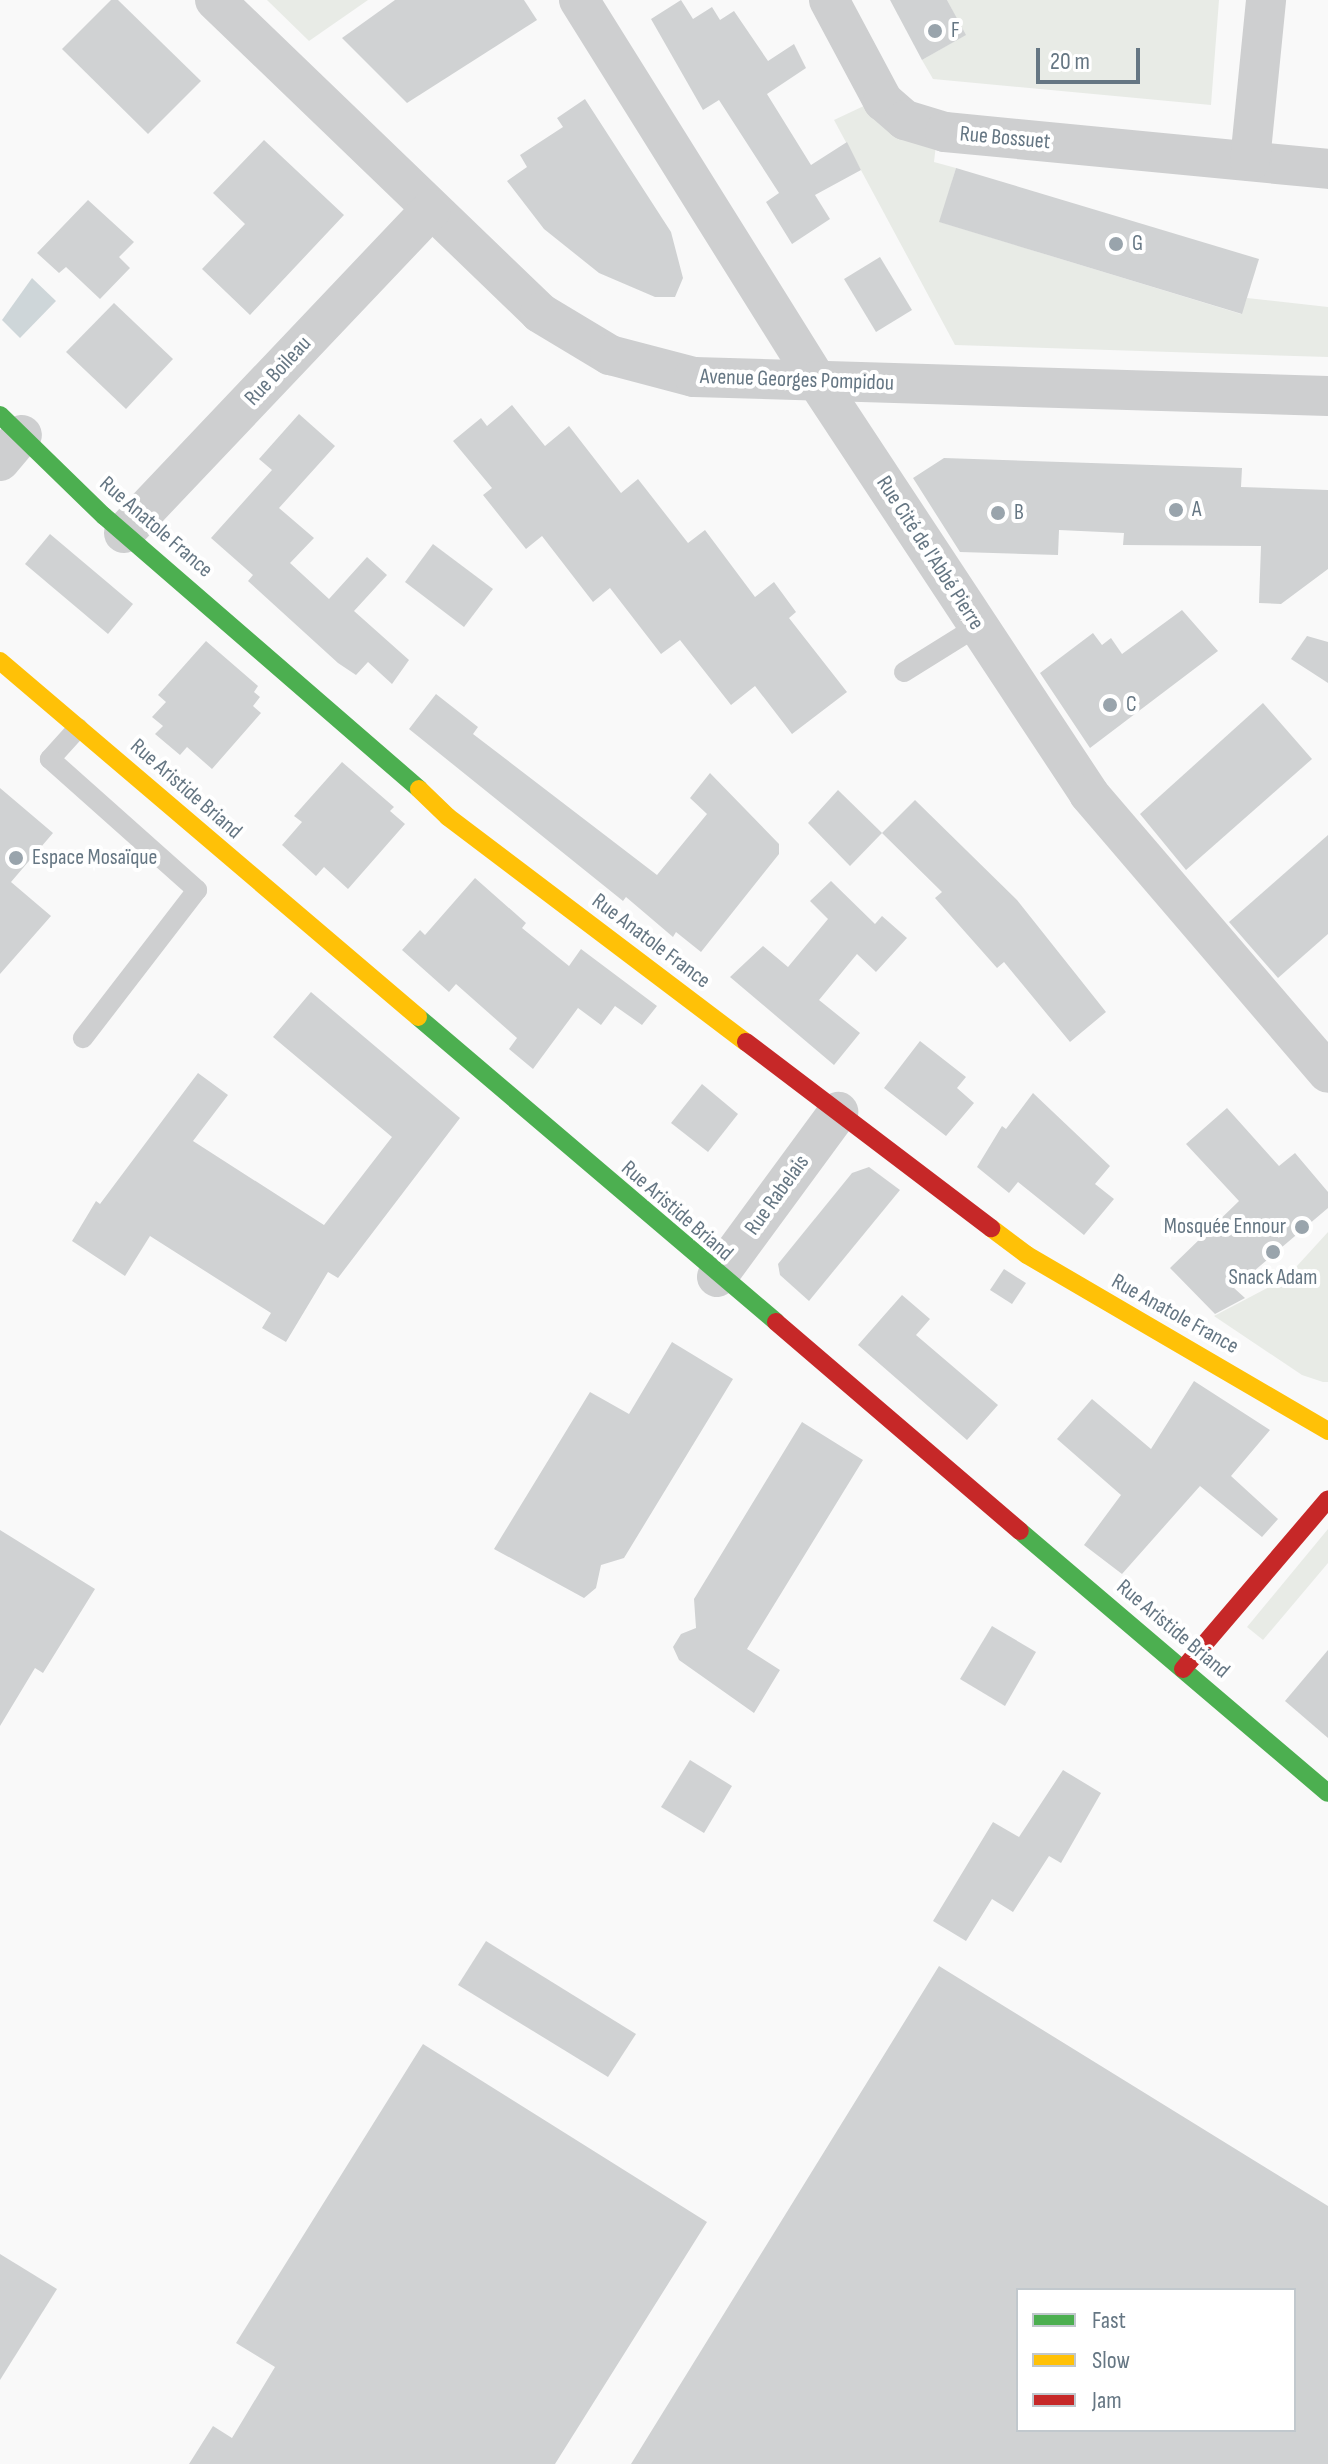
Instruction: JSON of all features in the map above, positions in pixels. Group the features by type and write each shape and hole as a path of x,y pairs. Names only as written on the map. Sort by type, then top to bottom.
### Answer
{"main road":[{"name":"Rue Anatole France","path":"7,437 391,762 426,800 1027,1255 1328,1431"},
{"name":"Rue Aristide Briand","path":"0,661 717,1277 1328,1793"},
{"path":"1183,1669 1328,1499"}],"street":[{"name":"Avenue Georges Pompidou","path":"215,0 540,313 610,355 694,377 1328,396"},
{"name":"Rue Cité de l'Abbé Pierre","path":"579,0 817,381 845,416 1089,794 1328,1073"},
{"name":"Rue Bossuet","path":"829,0 883,101 905,120 945,132 1328,169"},
{"path":"1250,161 1266,0"},
{"name":"Rue Boileau","path":"124,533 431,209"},
{"name":"Rue Rabelais","path":"717,1277 838,1112"}],"lane":[{"path":"904,672 978,626"},
{"path":"78,728 50,759 197,890 83,1038"}],"shaded area":[{"path":"267,0 368,0 309,41"},
{"path":"947,0 1219,0 1211,105 933,79 922,60 965,35"},
{"path":"868,104 936,145 934,162 956,168 940,222 1241,314 1247,298 1328,307 1328,357 955,345 834,120"},
{"path":"32,278 56,301 20,338 2,320"},
{"path":"1328,1232 1328,1382 1323,1382 1302,1375 1214,1316 1286,1278"},
{"path":"1328,1529 1328,1563 1263,1640 1247,1627"}],"building":[{"path":"111,0 118,0 201,81 148,134 62,49"},
{"path":"395,0 524,0 537,20 407,103 342,38"},
{"path":"681,0 693,19 712,7 720,20 734,11 768,61 794,44 806,68 767,94 811,165 847,142 861,170 815,195 830,219 792,244 766,202 779,193 719,100 703,110 651,19"},
{"name":"F","path":"890,0 947,0 966,35 922,60"},
{"path":"585,99 671,232 683,278 675,297 655,297 599,273 544,229 507,181 527,167 520,155 563,127 557,118"},
{"path":"264,140 344,215 250,315 202,269 245,224 213,193"},
{"name":"G","path":"956,168 1259,259 1242,314 939,222"},
{"path":"88,200 134,242 119,257 130,268 100,299 66,267 59,273 37,253"},
{"path":"880,257 912,310 876,332 844,279"},
{"path":"114,303 173,359 126,409 66,352"},
{"path":"512,405 545,446 569,426 621,493 638,479 688,543 705,530 755,597 774,582 796,612 789,618 847,692 792,734 755,686 731,705 680,640 661,654 610,588 593,602 542,536 526,549 483,495 492,488 453,441 481,418 487,426"},
{"path":"299,414 335,446 279,508 314,538 290,563 329,599 367,557 387,575 354,611 409,660 392,684 368,662 356,675 338,663 248,581 253,575 211,538 272,470 259,459"},
{"path":"944,458 1242,468 1241,487 1328,490 1328,569 1281,604 1259,603 1261,546 1123,545 1124,533 1059,530 1058,555 960,552 913,478"},
{"path":"50,534 133,604 108,634 25,564"},
{"path":"433,544 493,589 464,627 405,582"},
{"name":"C","path":"1182,610 1218,651 1090,748 1040,673 1093,633 1102,645 1111,638 1122,654"},
{"path":"1307,636 1328,642 1328,683 1291,659"},
{"path":"206,641 258,686 254,692 260,697 253,706 261,713 212,769 187,747 180,755 155,734 163,726 152,717 166,702 158,695"},
{"path":"436,694 478,727 473,734 657,875 707,814 690,798 710,773 779,844 779,854 701,952 676,932 673,937 626,897 623,901 409,729"},
{"path":"1263,703 1312,759 1186,870 1140,814"},
{"path":"342,762 394,807 390,811 405,824 348,889 324,867 316,876 282,845 302,822 294,816"},
{"name":"Espace Mosaïque","path":"0,788 53,833 11,882 51,916 0,974"},
{"path":"838,790 882,833 850,866 808,823"},
{"path":"915,800 1017,900 1106,1012 1070,1042 1004,962 997,968 935,898 942,892 882,833"},
{"path":"1328,835 1328,934 1278,978 1229,922"},
{"path":"475,878 526,923 522,928 569,966 581,949 657,1006 642,1025 615,1006 601,1025 578,1008 533,1069 509,1049 517,1038 456,984 449,992 402,950 420,930 425,935"},
{"path":"831,881 875,924 882,916 907,938 876,972 857,954 819,1000 860,1033 834,1065 730,977 763,946 788,967 828,919 810,901"},
{"path":"311,992 460,1118 338,1278 328,1272 286,1342 262,1328 271,1313 150,1236 125,1276 72,1241 96,1201 100,1204 198,1073 228,1095 193,1141 324,1225 392,1137 273,1037"},
{"path":"920,1041 966,1077 957,1088 974,1103 946,1136 884,1088"},
{"path":"702,1084 738,1114 708,1152 671,1123"},
{"path":"1033,1093 1110,1166 1095,1184 1114,1199 1084,1235 1018,1182 1009,1193 977,1167 1002,1126 1006,1129"},
{"path":"1227,1108 1279,1166 1295,1153 1328,1192 1328,1208 1234,1288 1245,1298 1215,1314 1170,1268 1239,1201 1186,1144"},
{"path":"869,1167 900,1190 809,1301 780,1275 778,1264 852,1173"},
{"path":"1004,1269 1026,1283 1012,1304 990,1290"},
{"path":"902,1295 930,1319 916,1335 998,1405 967,1440 858,1345"},
{"path":"672,1342 733,1379 624,1558 601,1565 596,1588 584,1598 494,1549 590,1392 629,1414"},
{"path":"1194,1381 1270,1430 1231,1476 1278,1519 1262,1537 1200,1486 1122,1574 1084,1545 1121,1495 1057,1439 1092,1399 1151,1449"},
{"path":"802,1422 863,1460 747,1649 780,1670 754,1713 679,1660 673,1647 681,1634 696,1628 694,1599"},
{"path":"0,1530 95,1589 43,1673 35,1668 0,1726"},
{"path":"992,1626 1036,1652 1005,1706 960,1679"},
{"path":"1328,1650 1328,1738 1285,1701"},
{"path":"690,1760 732,1786 704,1833 661,1807"},
{"path":"1063,1770 1101,1793 1061,1863 1049,1856 1013,1912 992,1899 966,1941 933,1921 993,1822 1019,1837"},
{"path":"486,1941 636,2034 608,2077 458,1985"},
{"path":"939,1966 1328,2206 1328,2464 631,2464"},
{"path":"423,2044 707,2222 555,2464 189,2464 213,2426 232,2438 275,2367 236,2343"},
{"path":"0,2254 57,2289 0,2380"}],"traffic: fast":[{"path":"0,415 104,516 419,789"},
{"path":"418,1017 776,1322"},
{"path":"1020,1531 1328,1793"}],"traffic: slow":[{"path":"0,661 418,1017"},
{"path":"419,789 448,817 746,1042"},
{"path":"991,1228 1027,1255 1328,1431"}],"traffic: jam":[{"path":"746,1042 991,1228"},
{"path":"776,1322 1020,1531"},
{"path":"1183,1669 1328,1499"}],"place":[{"name":"F","path":"935,31"},
{"name":"G","path":"1116,244"},
{"name":"A","path":"1176,510"},
{"name":"B","path":"998,513"},
{"name":"C","path":"1110,705"},
{"name":"Espace Mosaïque","path":"16,858"},
{"name":"Mosquée Ennour","path":"1302,1227"},
{"name":"Snack Adam","path":"1273,1252"}]}
